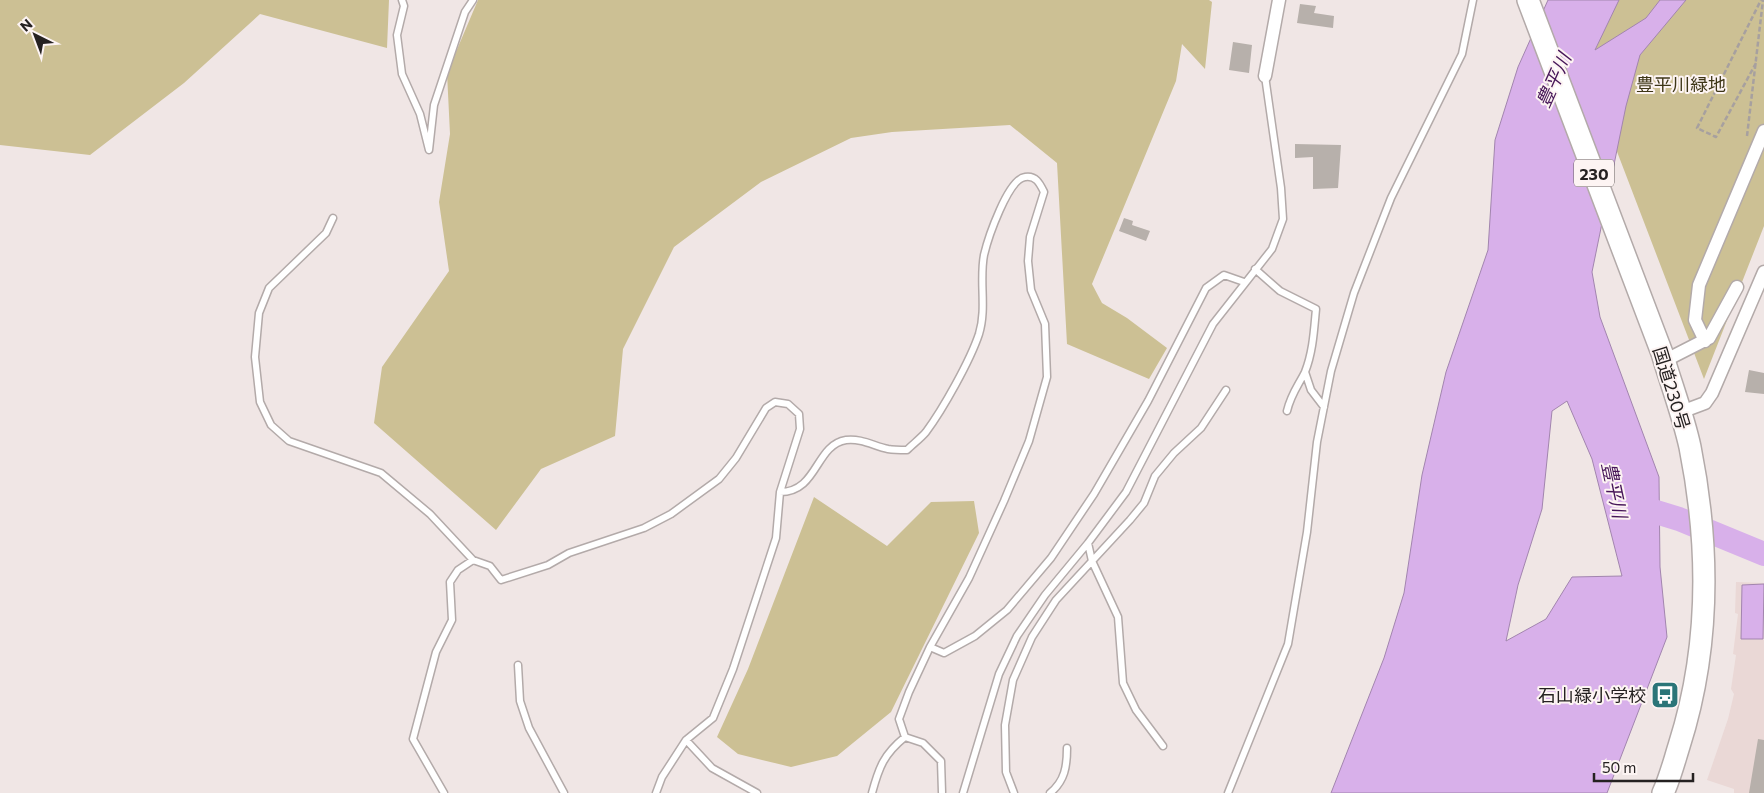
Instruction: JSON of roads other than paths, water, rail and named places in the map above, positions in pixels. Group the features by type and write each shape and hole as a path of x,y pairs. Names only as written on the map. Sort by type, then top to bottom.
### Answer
{"highway":[{"name":"国道230号","path":"1528,0 1662,354 1681,412 1699,500 1704,567 1704,622 1691,709 1663,793"}],"street":[{"path":"1265,76 1279,0"},
{"path":"1705,340 1695,320 1699,285 1764,131"},
{"path":"1681,412 1705,403 1712,393 1764,272"},
{"path":"1662,354 1708,338 1737,287"}],"lane":[{"path":"402,0 404,6 397,35 402,74 420,114 429,150 434,105 465,12 473,0"},
{"path":"1228,793 1288,644 1324,407 1331,371 1354,293 1391,198 1462,54 1473,0"},
{"path":"962,793 999,674 1017,636 1045,595 1088,543 1126,492 1213,324 1244,282 1272,249 1283,219 1281,188 1265,76"},
{"path":"780,492 792,492 810,479 825,453 845,440 859,440 888,449 907,450 926,433 968,359 979,333 984,309 982,280 984,255 994,225 1012,185 1023,177 1031,176 1038,180 1044,192 1030,237 1028,262 1031,290 1045,324 1047,377 1029,441 1004,501 969,578 930,647 908,692 899,719 905,737"},
{"path":"333,218 326,233 269,288 259,313 255,357 260,402 271,424 289,441 381,473 430,514 473,560 490,566 501,580 548,565 570,552 644,528 671,514 719,479 736,458 766,408 775,402 788,404 799,414 800,429 780,492 776,538 733,669 713,718 686,740 662,777 656,793"},
{"path":"1255,269 1280,291 1316,309 1312,346 1305,372 1291,395 1287,411"},
{"path":"930,647 944,653 975,636 1006,610 1051,558 1094,494 1148,401 1206,288 1224,275 1244,282"},
{"path":"1305,372 1311,390 1324,407"},
{"path":"1014,793 1006,772 1005,725 1013,680 1032,637 1056,600 1144,503 1155,476 1174,453 1201,428 1226,390"},
{"path":"1088,543 1092,561 1118,617 1123,683 1136,710 1163,746"},
{"path":"444,793 413,739 436,652 452,620 450,582 458,570 473,560"},
{"path":"518,665 520,701 528,728 564,793"},
{"path":"905,737 922,743 941,761 942,792"},
{"path":"872,793 878,770 890,750 905,737"},
{"path":"686,740 712,768 757,793"},
{"path":"1050,793 1056,788 1066,770 1067,748"}],"water":[{"name":"豊平川","path":"1548,0 1619,0 1595,50 1646,18 1660,0 1686,0 1640,55 1626,106 1592,272 1600,317 1659,477 1660,567 1667,637 1607,793 1331,793 1384,658 1404,593 1422,475 1446,372 1488,250 1495,140 1518,67","holes":["1567,401 1592,459 1622,576 1572,577 1546,619 1506,641 1518,585 1542,509 1552,411"]},
{"path":"1764,584 1763,639 1741,639 1742,585"}],"waterway":[{"name":"豊平川","path":"1630,504 1679,519 1764,554"}],"place":[{"name":"石山緑小学校","path":"1665,695"}],"park label":[{"name":"豊平川緑地","path":"1681,84"}]}
